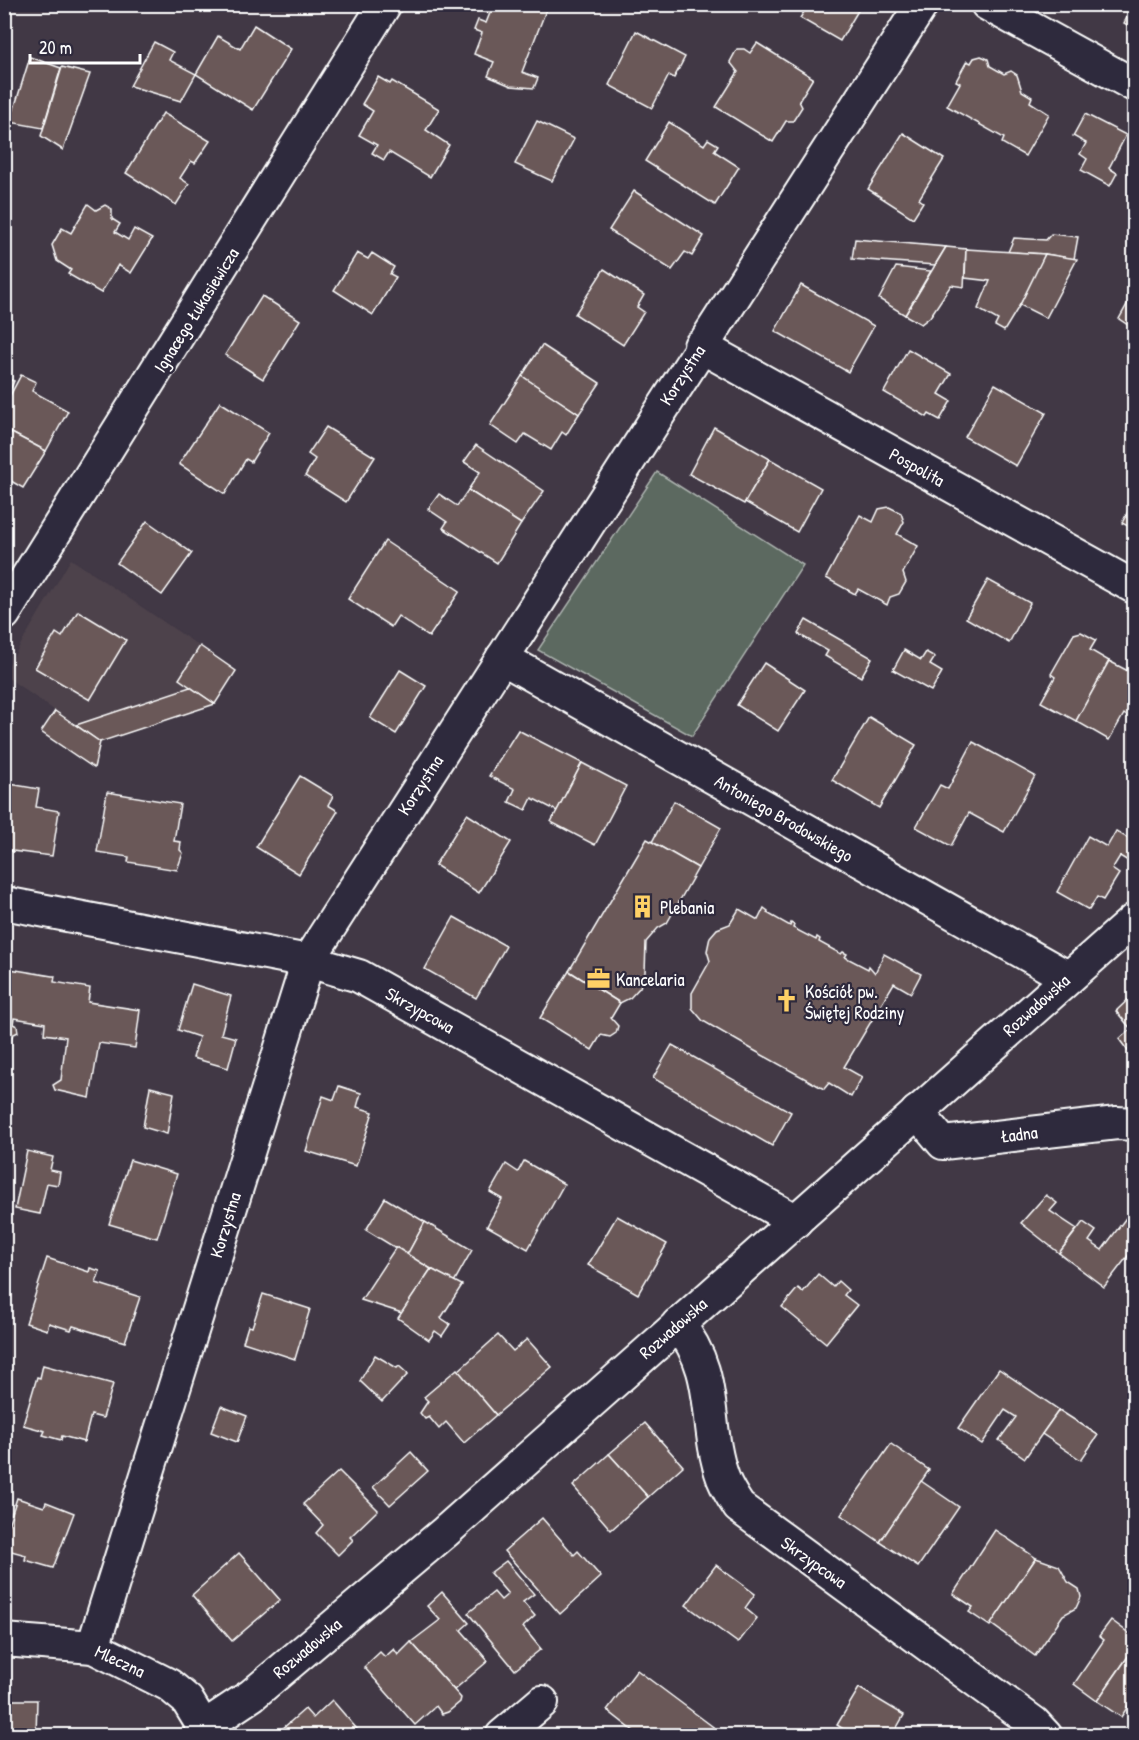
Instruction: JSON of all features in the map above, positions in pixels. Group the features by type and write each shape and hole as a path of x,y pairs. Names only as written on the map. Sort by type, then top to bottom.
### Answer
{"street":[{"name":"Ignacego Łukasiewicza","path":"4,614 385,4"},
{"name":"Korzystna","path":"93,1647 308,961 700,346 922,4"},
{"path":"987,4 1134,85"},
{"name":"Pospolita","path":"700,346 1134,587"},
{"name":"Antoniego Brodowskiego","path":"502,658 1067,977"},
{"name":"Skrzypcowa","path":"4,903 308,961 359,976 796,1221"},
{"name":"Rozwadowska","path":"207,1731 427,1547 796,1221 1067,977 1134,920"},
{"name":"Ładna","path":"917,1112 943,1143 1118,1123 1134,1124"},
{"name":"Skrzypcowa","path":"678,1324 694,1343 702,1366 723,1479 739,1507 1015,1709 1046,1736"},
{"name":"Mleczna","path":"4,1640 93,1647 169,1685 187,1700 207,1731"},
{"path":"502,1736 542,1702"}],"shaded area":[{"path":"657,472 803,565 692,736 538,650"},
{"path":"71,559 236,671 215,704 100,742 5,676 5,671"}],"building":[{"path":"485,4 548,5 522,72 538,78 534,88 511,86 488,76 494,62 474,54 482,33 474,30 478,20 486,23 490,13 483,11"},
{"path":"809,4 862,4 840,41 800,18"},
{"path":"1134,5 1134,29 1124,23"},
{"path":"254,25 291,49 253,110 196,74 218,36 240,49"},
{"path":"636,31 685,57 674,78 669,75 652,108 609,85"},
{"path":"154,42 173,52 169,60 196,74 181,101 130,86"},
{"path":"757,43 813,78 799,101 802,107 793,121 786,121 773,142 716,107 738,72 730,62 737,49 744,49 750,53"},
{"path":"981,56 988,59 990,66 1004,74 1011,71 1017,75 1022,91 1032,97 1030,102 1049,114 1025,156 1002,143 1004,138 947,106 960,83 956,81 967,61 971,63 974,58"},
{"path":"30,57 61,68 43,128 10,122"},
{"path":"62,67 90,74 63,150 41,136"},
{"path":"378,77 390,84 392,81 439,109 426,130 449,145 430,177 389,152 384,160 372,153 377,145 359,135 373,111 362,104"},
{"path":"163,113 210,141 195,163 191,161 180,178 189,184 176,205 126,173"},
{"path":"1085,114 1126,135 1109,168 1117,173 1110,186 1081,170 1087,159 1080,154 1086,143 1073,136"},
{"path":"537,121 574,139 552,181 515,164"},
{"path":"669,122 704,145 708,139 718,145 714,151 739,167 715,205 645,161"},
{"path":"903,133 944,159 919,199 923,202 913,218 868,189"},
{"path":"634,191 704,236 692,256 685,252 672,270 609,230"},
{"path":"88,204 96,210 105,205 112,209 112,219 120,224 115,232 128,240 134,229 152,239 131,273 118,265 101,293 68,274 71,270 57,261 52,245 62,228 71,233"},
{"path":"1051,234 1078,237 1074,259 1045,254 1008,252 1014,238 1046,240"},
{"path":"855,239 946,247 935,265 852,259"},
{"path":"946,247 966,249 964,287 951,285 930,317 921,324 905,315"},
{"path":"966,249 1045,254 1032,285 1004,331 995,326 998,320 978,309 990,281 965,278"},
{"path":"357,253 368,259 372,253 394,267 390,274 396,277 373,315 334,290"},
{"path":"1045,254 1077,259 1046,318 1020,305"},
{"path":"896,267 931,271 905,315 879,299"},
{"path":"604,269 644,295 637,307 644,312 623,345 575,314"},
{"path":"801,285 874,326 848,372 775,331"},
{"path":"1134,292 1134,329 1119,319"},
{"path":"262,296 300,320 263,379 225,355"},
{"path":"542,345 600,383 579,414 522,376"},
{"path":"908,349 951,374 939,394 951,401 940,420 929,414 927,417 884,392"},
{"path":"21,375 36,382 32,391 68,411 46,451 4,429 4,407"},
{"path":"522,376 579,414 566,435 562,432 551,450 525,434 518,444 490,425"},
{"path":"4,378 14,381 4,404"},
{"path":"995,384 1046,413 1016,466 965,437"},
{"path":"220,402 269,433 251,462 246,459 225,494 179,464"},
{"path":"326,427 375,457 346,502 305,476 315,459 308,454"},
{"path":"714,427 770,459 744,504 689,474"},
{"path":"4,429 46,451 23,488 4,477"},
{"path":"476,445 544,491 521,524 468,490 480,472 464,462"},
{"path":"770,459 821,488 797,532 745,502"},
{"path":"468,490 521,524 497,563 443,528 447,522 428,509 439,494 457,506"},
{"path":"1134,500 1134,529 1122,523"},
{"path":"889,507 901,513 904,522 897,534 918,546 903,573 906,582 899,594 890,597 887,605 858,589 855,594 826,578 860,515 873,522 879,509"},
{"path":"147,521 192,553 162,595 117,563"},
{"path":"385,541 460,591 429,637 398,616 391,627 348,599"},
{"path":"988,580 1030,603 1009,643 966,618"},
{"path":"78,611 126,640 90,700 35,668 56,633 62,637"},
{"path":"806,620 872,658 861,677 825,656 828,651 798,634"},
{"path":"1081,632 1096,640 1090,650 1109,661 1076,721 1041,702 1055,677 1051,674 1074,634"},
{"path":"200,646 236,671 215,704 179,679"},
{"path":"904,650 921,660 926,652 935,657 930,665 942,672 931,691 893,670"},
{"path":"1109,661 1128,671 1134,662 1134,706 1128,717 1124,714 1109,740 1076,721"},
{"path":"764,663 805,690 778,731 737,705"},
{"path":"400,670 426,686 396,734 370,718"},
{"path":"190,687 215,704 100,742 76,725"},
{"path":"55,711 100,742 94,768 41,732"},
{"path":"869,717 916,745 879,808 832,780"},
{"path":"518,730 582,763 557,811 532,798 526,810 509,802 515,789 489,776"},
{"path":"973,742 1035,776 1004,832 969,813 951,846 916,827 940,785 948,789"},
{"path":"582,763 626,786 595,845 551,822"},
{"path":"300,776 333,796 328,805 338,811 299,874 256,847"},
{"path":"4,783 39,789 36,807 59,811 52,856 4,850"},
{"path":"107,792 180,804 174,841 181,842 180,850 183,853 177,870 128,862 129,857 97,852"},
{"path":"674,801 721,828 698,868 652,842"},
{"path":"467,814 511,842 479,893 435,865"},
{"path":"1116,831 1134,842 1134,860 1133,864 1120,856 1112,869 1119,874 1103,900 1097,897 1089,910 1057,892 1088,836 1107,847"},
{"name":"Plebania","path":"647,839 698,868 667,923 658,928 646,942 645,973 640,987 630,998 620,1003 569,971"},
{"name":"Kościół pw. Świętej Rodziny","path":"764,908 768,911 767,913 790,926 791,923 794,925 793,928 816,940 817,937 820,939 819,942 841,954 843,952 847,954 845,957 868,969 869,966 875,973 884,954 921,974 911,993 894,983 844,1067 862,1077 851,1097 829,1083 824,1089 755,1051 703,1021 692,1008 692,993 710,961 707,951 710,937 717,929 730,924 739,909 758,920"},
{"path":"454,917 506,946 476,998 425,969"},
{"path":"4,968 55,976 54,982 90,988 88,1002 140,1010 135,1048 99,1043 90,1098 55,1090 53,1085 61,1080 66,1037 44,1034 45,1023 14,1018 13,1024 17,1026 18,1032 12,1035 7,1065 4,1064"},
{"path":"569,971 620,1003 611,1018 618,1026 616,1033 610,1037 601,1035 592,1050 540,1018"},
{"path":"192,984 231,996 221,1034 236,1038 228,1068 193,1058 199,1037 178,1030"},
{"path":"1134,994 1134,1059 1119,1039 1131,1029 1116,1011"},
{"path":"672,1045 791,1112 772,1146 653,1078"},
{"path":"339,1086 361,1093 357,1107 373,1112 356,1166 306,1151 323,1096 334,1100"},
{"path":"150,1087 174,1093 167,1134 143,1127"},
{"path":"27,1151 53,1157 50,1170 60,1172 58,1185 47,1183 40,1214 15,1209"},
{"path":"130,1160 177,1174 157,1238 109,1224"},
{"path":"524,1161 564,1184 528,1249 487,1226 502,1199 490,1192 506,1164 518,1172"},
{"path":"1046,1195 1057,1203 1050,1211 1077,1229 1059,1253 1021,1223"},
{"path":"385,1198 425,1222 407,1255 366,1230"},
{"path":"1134,1207 1134,1248 1104,1287 1059,1253 1083,1222 1096,1231 1089,1241 1102,1250"},
{"path":"617,1216 667,1244 638,1294 588,1265"},
{"path":"425,1222 472,1250 454,1282 407,1255"},
{"path":"396,1247 431,1269 402,1313 361,1300"},
{"path":"47,1258 89,1272 90,1268 100,1271 96,1283 140,1297 125,1342 73,1326 71,1330 49,1323 47,1330 26,1323"},
{"path":"431,1269 462,1285 441,1318 450,1324 442,1336 435,1331 429,1340 398,1318"},
{"path":"818,1274 833,1287 838,1281 848,1290 844,1295 857,1305 826,1343 782,1307 798,1288 803,1292"},
{"path":"263,1294 310,1309 295,1359 243,1342 248,1326 252,1327"},
{"path":"498,1335 513,1351 527,1339 552,1367 496,1415 458,1371"},
{"path":"375,1355 397,1368 399,1366 408,1374 382,1402 360,1381"},
{"path":"43,1365 113,1384 103,1418 91,1415 84,1442 62,1436 61,1440 43,1435 45,1431 23,1425 37,1377 40,1378"},
{"path":"457,1369 496,1415 464,1443 446,1422 439,1429 429,1417 425,1419 420,1413 428,1401 424,1397"},
{"path":"999,1369 1059,1410 1025,1458 999,1440 1016,1417 1005,1410 982,1444 958,1428"},
{"path":"221,1406 247,1416 237,1442 211,1432"},
{"path":"1059,1410 1098,1435 1081,1460 1042,1434"},
{"path":"645,1423 683,1466 648,1497 609,1454"},
{"path":"891,1444 929,1470 880,1542 841,1515"},
{"path":"411,1452 428,1471 390,1505 373,1487"},
{"path":"609,1454 648,1497 611,1530 573,1486"},
{"path":"339,1471 378,1510 350,1537 353,1540 338,1555 316,1533 323,1525 303,1504"},
{"path":"921,1481 959,1507 918,1567 880,1542"},
{"path":"17,1498 44,1507 46,1502 74,1513 53,1568 25,1560 26,1555 4,1549 4,1537"},
{"path":"542,1518 574,1555 578,1551 601,1577 560,1614 504,1551"},
{"path":"995,1530 1036,1558 990,1626 969,1612 973,1607 953,1594"},
{"path":"239,1553 280,1600 232,1641 192,1595"},
{"path":"1036,1558 1059,1566 1068,1582 1079,1589 1081,1597 1076,1608 1063,1615 1035,1656 991,1624"},
{"path":"506,1561 534,1594 523,1602 535,1616 523,1627 541,1649 515,1670 468,1613 494,1592 501,1600 508,1594 490,1573"},
{"path":"716,1565 755,1594 745,1608 757,1618 738,1643 686,1605"},
{"path":"442,1592 469,1623 461,1630 488,1661 454,1690 411,1642 440,1620 427,1606"},
{"path":"1111,1620 1134,1637 1134,1648 1097,1701 1074,1684 1104,1640 1099,1636"},
{"path":"411,1642 461,1698 460,1702 442,1714 436,1706 415,1725 364,1667 380,1652 385,1657 394,1649 398,1655"},
{"path":"1134,1648 1134,1697 1121,1717 1097,1701"},
{"path":"637,1670 725,1736 667,1736 660,1731 656,1736 640,1736 607,1710"},
{"path":"859,1688 904,1715 892,1736 854,1736 837,1725"},
{"path":"4,1700 37,1700 36,1736 4,1736"},
{"path":"332,1700 363,1736 288,1736 282,1729 305,1709 313,1718"}],"place":[{"name":"Plebania","path":"642,907"},
{"name":"Kancelaria","path":"598,979"},
{"name":"Kościół pw. Świętej Rodziny","path":"787,1001"}]}
